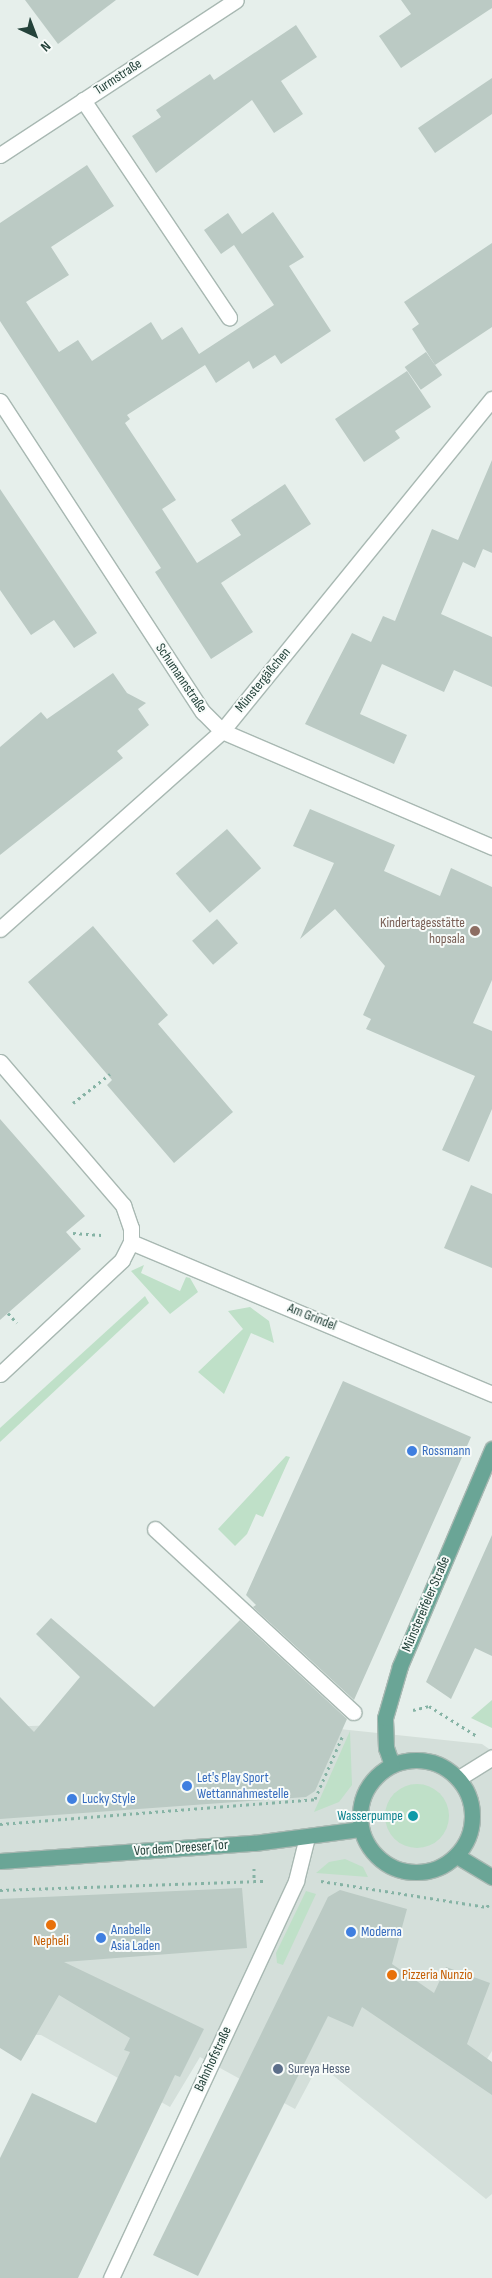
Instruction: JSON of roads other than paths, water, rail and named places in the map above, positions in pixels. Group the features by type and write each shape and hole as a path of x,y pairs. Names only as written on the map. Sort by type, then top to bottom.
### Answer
{"main road":[{"name":"Münstereifeler Straße","path":"392,1765 386,1748 385,1718 400,1666 492,1449"},
{"path":"424,1761 439,1764 459,1778 472,1804 471,1832 457,1856 426,1872 410,1872 378,1858 361,1829 362,1799 369,1785 392,1765 424,1761"},
{"name":"Vor dem Dreeser Tor","path":"0,1861 307,1837 361,1829"},
{"path":"457,1856 492,1877"}],"street":[{"name":"Turmstraße","path":"0,155 236,0"},
{"path":"83,100 229,317"},
{"name":"Münstergäßchen","path":"0,929 222,731 492,399"},
{"name":"Schumannstraße","path":"0,401 204,712 222,731 492,847"},
{"path":"0,1062 123,1205 131,1239 122,1260 0,1374"},
{"name":"Am Grindel","path":"131,1239 492,1394"},
{"path":"155,1529 353,1712"},
{"path":"459,1778 492,1757"},
{"name":"Bahnhofstraße","path":"111,2278 296,1881 307,1837"}],"place":[{"name":"Kindertagesstätte hopsala","path":"475,931"},
{"name":"Rossmann","path":"412,1451"},
{"name":"Let's Play Sport Wettannahmestelle","path":"187,1786"},
{"name":"Lucky Style","path":"72,1799"},
{"name":"Wasserpumpe","path":"413,1816"},
{"name":"Nepheli","path":"51,1925"},
{"name":"Moderna","path":"351,1932"},
{"name":"Anabelle Asia Laden","path":"101,1938"},
{"name":"Pizzeria Nunzio","path":"392,1975"},
{"name":"Sureya Hesse","path":"278,2069"}]}
